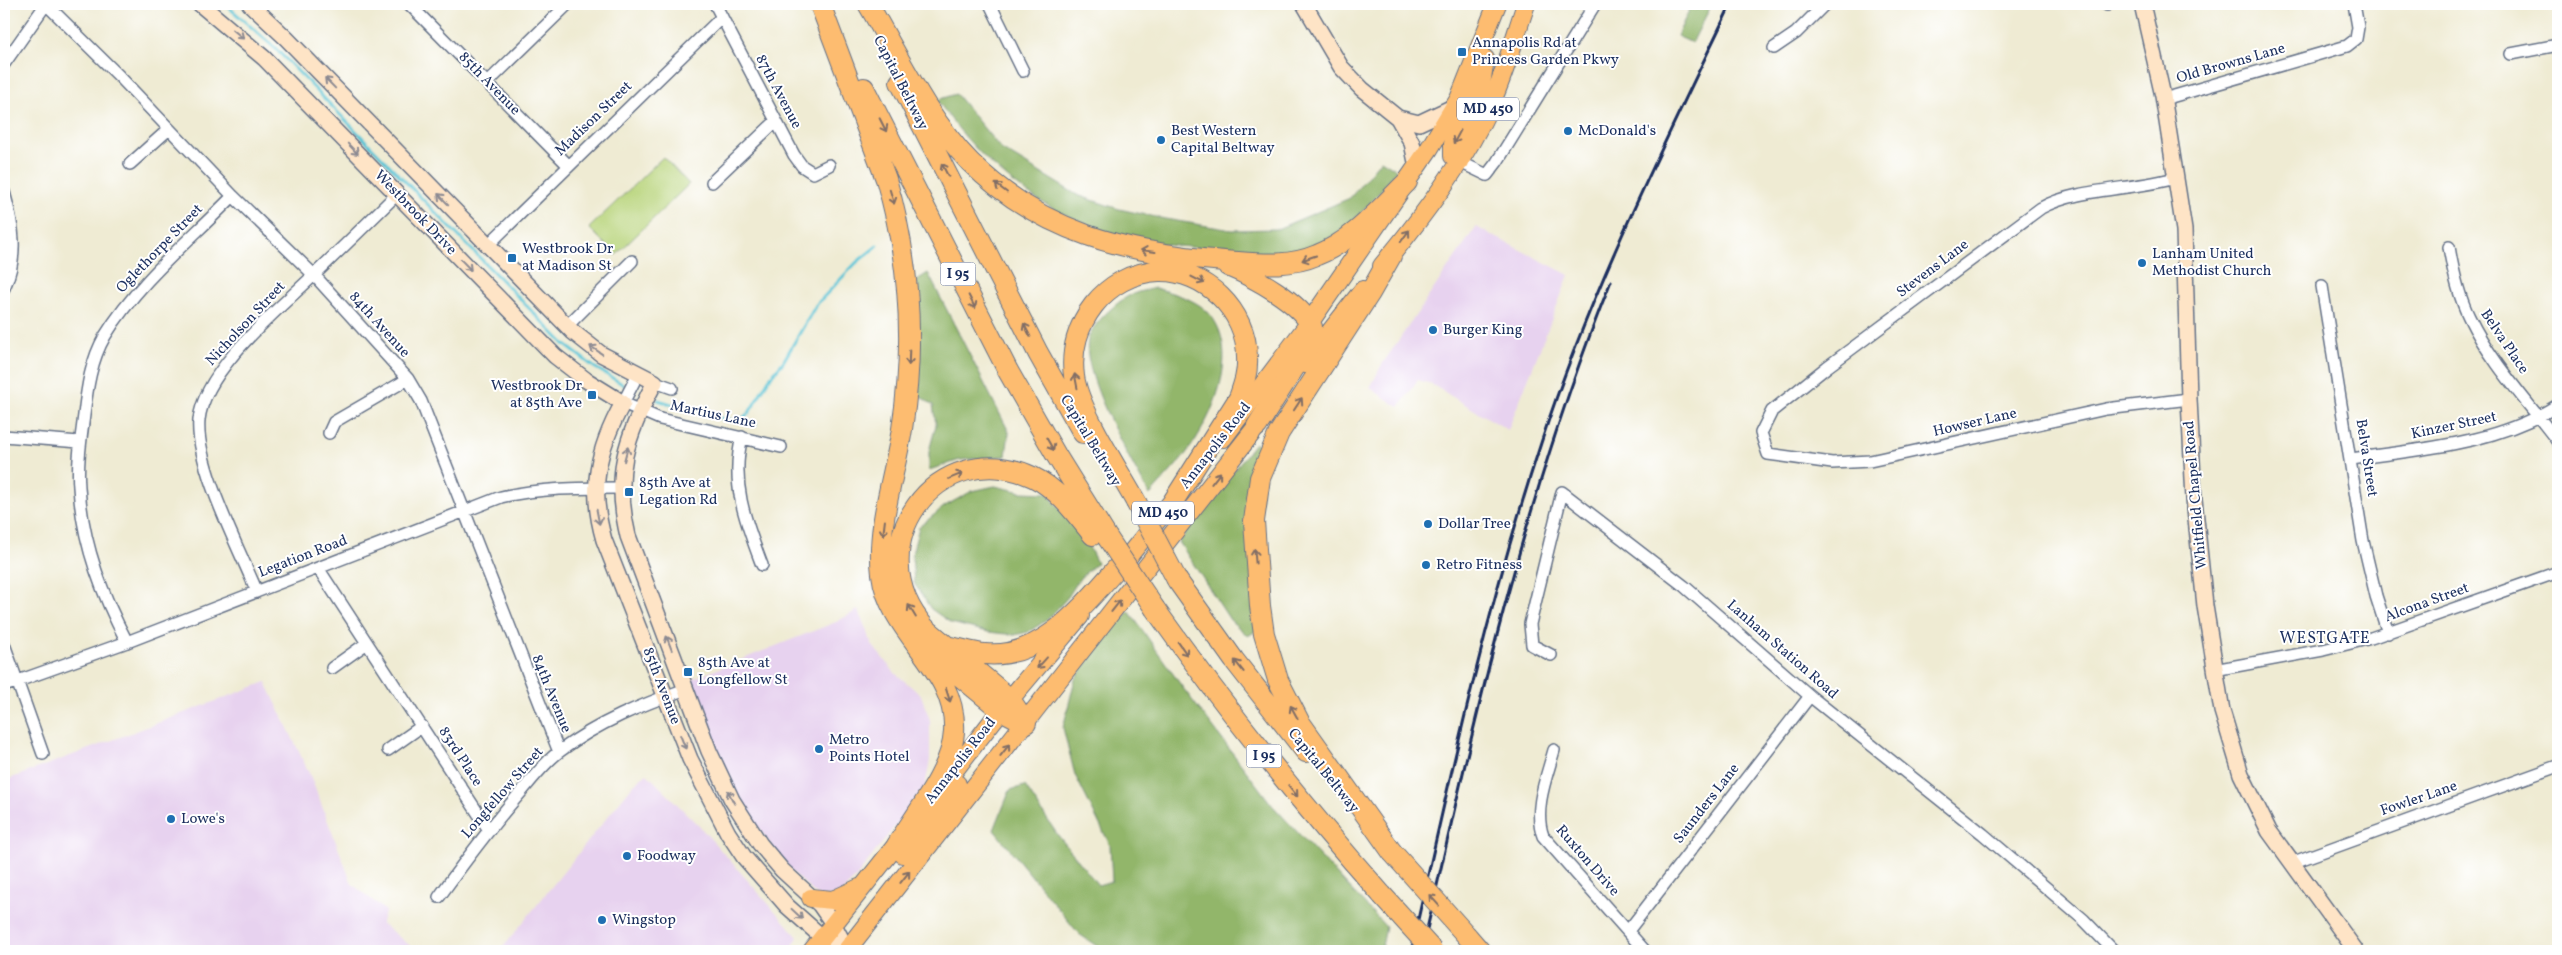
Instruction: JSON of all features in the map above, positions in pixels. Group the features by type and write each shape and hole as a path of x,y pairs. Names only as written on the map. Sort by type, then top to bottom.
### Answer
{"highway":[{"name":"I 95","path":"821,4 1008,371 1104,541 1208,684 1262,754 1432,951"},
{"path":"821,4 894,205 905,268 909,305 909,375 881,553 882,574 886,594 898,618 939,675 947,692 954,732 950,758 896,845"},
{"name":"Capital Beltway","path":"860,4 1038,353 1084,434 1133,505 1177,580 1234,660 1345,800 1473,944"},
{"path":"868,4 933,114 951,140 992,182 1020,203 1048,219 1103,242 1134,250 1212,260 1284,264 1318,255 1352,235 1412,174"},
{"path":"1391,256 1370,293 1279,433 1260,478 1254,521 1260,606 1264,634 1278,680 1299,721 1392,852"},
{"path":"1212,260 1252,277 1269,287 1306,316 1310,322 1313,334 1310,344 1257,426"},
{"path":"1133,505 1083,405 1074,377 1074,354 1080,328 1097,299 1111,287 1128,278 1159,271 1193,277 1220,294 1239,322 1248,355 1245,380 1239,398 1174,500"},
{"path":"1026,723 915,617 907,602 898,569 904,528 912,512 924,496 938,484 974,469 994,467 1015,470 1035,478 1055,492 1104,541"},
{"path":"946,645 985,654 1016,652 1034,646 1060,627 1128,556"},
{"path":"914,639 1006,705"}],"main road":[{"name":"Annapolis Road","path":"817,945 982,734 1048,656 1174,500 1244,411 1310,322 1412,174 1455,106 1474,67 1497,4"},
{"name":"Annapolis Road","path":"848,951 1391,256 1460,162 1492,100 1526,4"},
{"path":"1460,162 1453,156 1453,144 1470,111 1482,78 1490,24"},
{"path":"848,951 845,927 982,749 982,734"},
{"path":"811,898 833,900 866,884"}],"street":[{"path":"4,64 46,4"},
{"name":"84th Avenue","path":"46,4 170,129 233,196 314,275 408,379 422,401 559,752"},
{"name":"Westbrook Drive","path":"200,4 264,58 556,356 575,372 623,404 639,411"},
{"name":"Westbrook Drive","path":"250,4 286,38 567,326 601,354 638,374 672,388"},
{"name":"85th Avenue","path":"409,4 568,165"},
{"path":"488,82 568,4"},
{"name":"87th Avenue","path":"715,4 776,122 802,166 813,173 829,165"},
{"path":"990,4 1023,71"},
{"path":"1304,4 1341,66 1362,89 1398,118 1412,142 1412,174"},
{"path":"1460,162 1487,175 1501,157 1595,4"},
{"path":"1774,48 1796,32 1825,4"},
{"name":"Whitfield Chapel Road","path":"2142,4 2164,99 2186,255 2189,400 2194,499 2214,670 2222,711 2242,774 2269,831 2356,951"},
{"name":"Old Browns Lane","path":"2164,99 2348,46 2356,39 2358,27 2354,4"},
{"name":"Madison Street","path":"488,245 722,17"},
{"path":"2511,54 2558,47"},
{"path":"1398,118 1419,123 1455,106"},
{"path":"712,182 776,122"},
{"path":"130,164 170,129"},
{"name":"Stevens Lane","path":"1768,454 1761,433 1772,411 1826,367 2041,208 2054,201 2076,195 2142,186 2176,178"},
{"path":"4,192 12,218 8,246 9,273 4,288"},
{"name":"Nicholson Street","path":"257,592 209,475 202,447 199,421 208,393 222,369 266,321 396,194"},
{"name":"Oglethorpe Street","path":"127,642 96,570 88,542 79,486 79,442 88,382 104,337 136,292 233,196"},
{"name":"Belva Place","path":"2448,247 2460,295 2474,327 2502,369 2558,442"},
{"path":"567,326 632,262"},
{"name":"Belva Street","path":"2322,286 2367,562 2388,633"},
{"name":"85th Avenue","path":"638,374 611,424 602,450 595,488 598,515 604,540 664,696 690,758 716,812 744,857 817,945 848,951"},
{"path":"329,433 334,422 408,379"},
{"name":"85th Avenue","path":"655,382 639,411 625,457 620,488 628,536 721,778 756,839 782,870 834,924 848,951"},
{"name":"Howser Lane","path":"1768,454 1832,463 1870,460 2106,408 2189,400"},
{"name":"Kinzer Street","path":"2351,459 2472,440 2511,429 2558,405"},
{"name":"Martius Lane","path":"639,411 706,431 742,437 781,447"},
{"path":"4,436 79,442"},
{"path":"742,437 737,463 738,487 748,529 762,565"},
{"name":"Legation Road","path":"4,686 127,642 501,497 530,492 620,488"},
{"name":"Lanham Station Road","path":"1551,654 1532,645 1530,624 1562,492 1684,586 1810,696 1986,836 2084,920 2114,951"},
{"name":"83rd Place","path":"318,568 488,830"},
{"name":"Alcona Street","path":"2214,670 2345,645 2388,633 2558,572"},
{"path":"332,668 368,643"},
{"path":"4,644 43,754"},
{"name":"Longfellow Street","path":"439,897 488,830 533,778 559,752 613,718 664,696 686,689"},
{"name":"Saunders Lane","path":"1628,931 1810,696"},
{"name":"83rd Place","path":"388,750 422,726"},
{"name":"Ruxton Drive","path":"1554,750 1540,805 1539,821 1543,836 1645,951"},
{"name":"Fowler Lane","path":"2291,863 2558,766"},
{"path":"756,839 778,879 778,883 772,889"}],"shaded area":[{"path":"1476,227 1569,275 1508,430 1431,384 1418,380 1399,407 1370,388 1381,366"},
{"path":"858,610 873,646 895,673 921,695 930,720 930,760 925,787 856,877 839,895 819,897 787,867 738,799 723,771 690,680 836,622"},
{"path":"266,682 310,775 352,884 386,911 381,923 417,951 4,951 4,781"},
{"path":"647,774 701,828 798,937 790,951 500,951 634,784"}],"green space":[{"path":"1692,4 1712,4 1692,43 1677,36"},
{"path":"956,94 1001,149 1077,195 1119,209 1165,219 1232,230 1277,229 1350,198 1381,160 1397,170 1379,193 1348,225 1324,241 1299,251 1261,254 1157,244 1107,231 1077,220 1049,206 1024,190 1000,172 978,150 937,100"},
{"path":"663,157 689,184 616,255 589,228"},
{"path":"928,273 1009,432 1006,456 960,460 929,470 929,451 936,425 933,405 918,395 917,280"},
{"path":"1155,288 1189,299 1207,311 1217,325 1222,341 1224,358 1218,392 1204,425 1186,454 1150,495 1109,417 1091,370 1087,351 1089,336 1108,312 1127,297"},
{"path":"1255,443 1263,447 1256,631 1248,636 1230,620 1179,542"},
{"path":"995,486 1022,492 1047,493 1086,541 1097,563 1080,578 1068,597 1047,620 1028,632 1015,635 988,632 951,623 931,609 914,583 912,554 919,527 945,506 972,491"},
{"path":"1129,611 1183,688 1272,805 1386,927 1381,951 1104,951 1079,934 994,830 1010,790 1025,786 1057,834 1098,885 1112,881 1110,845 1075,775 1063,728 1075,679 1105,638"}],"waterway":[{"path":"225,4 275,48 564,344 594,367 624,385"},
{"path":"739,421 749,413 769,379 783,362 816,305 856,263 877,246"},
{"path":"658,400 714,417 756,424"}],"railway":[{"path":"1411,951 1454,760 1486,632 1521,506 1541,443 1560,387 1604,276 1653,166 1731,4"},
{"path":"1422,951 1481,696 1526,528 1580,363 1611,281"}],"place":[{"name":"Annapolis Rd at Princess Garden Pkwy","path":"1462,52"},
{"name":"McDonald's","path":"1568,131"},
{"name":"Best Western Capital Beltway","path":"1161,140"},
{"name":"Westbrook Dr at Madison St","path":"512,258"},
{"name":"Lanham United Methodist Church","path":"2142,263"},
{"name":"Burger King","path":"1433,330"},
{"name":"Westbrook Dr at 85th Ave","path":"592,395"},
{"name":"85th Ave at Legation Rd","path":"629,492"},
{"name":"Dollar Tree","path":"1428,524"},
{"name":"Retro Fitness","path":"1426,565"},
{"name":"85th Ave at Longfellow St","path":"688,672"},
{"name":"Metro Points Hotel","path":"819,749"},
{"name":"Lowe's","path":"171,819"},
{"name":"Foodway","path":"627,856"},
{"name":"Wingstop","path":"602,920"}],"district":[{"name":"WESTGATE","path":"2325,639"}]}
